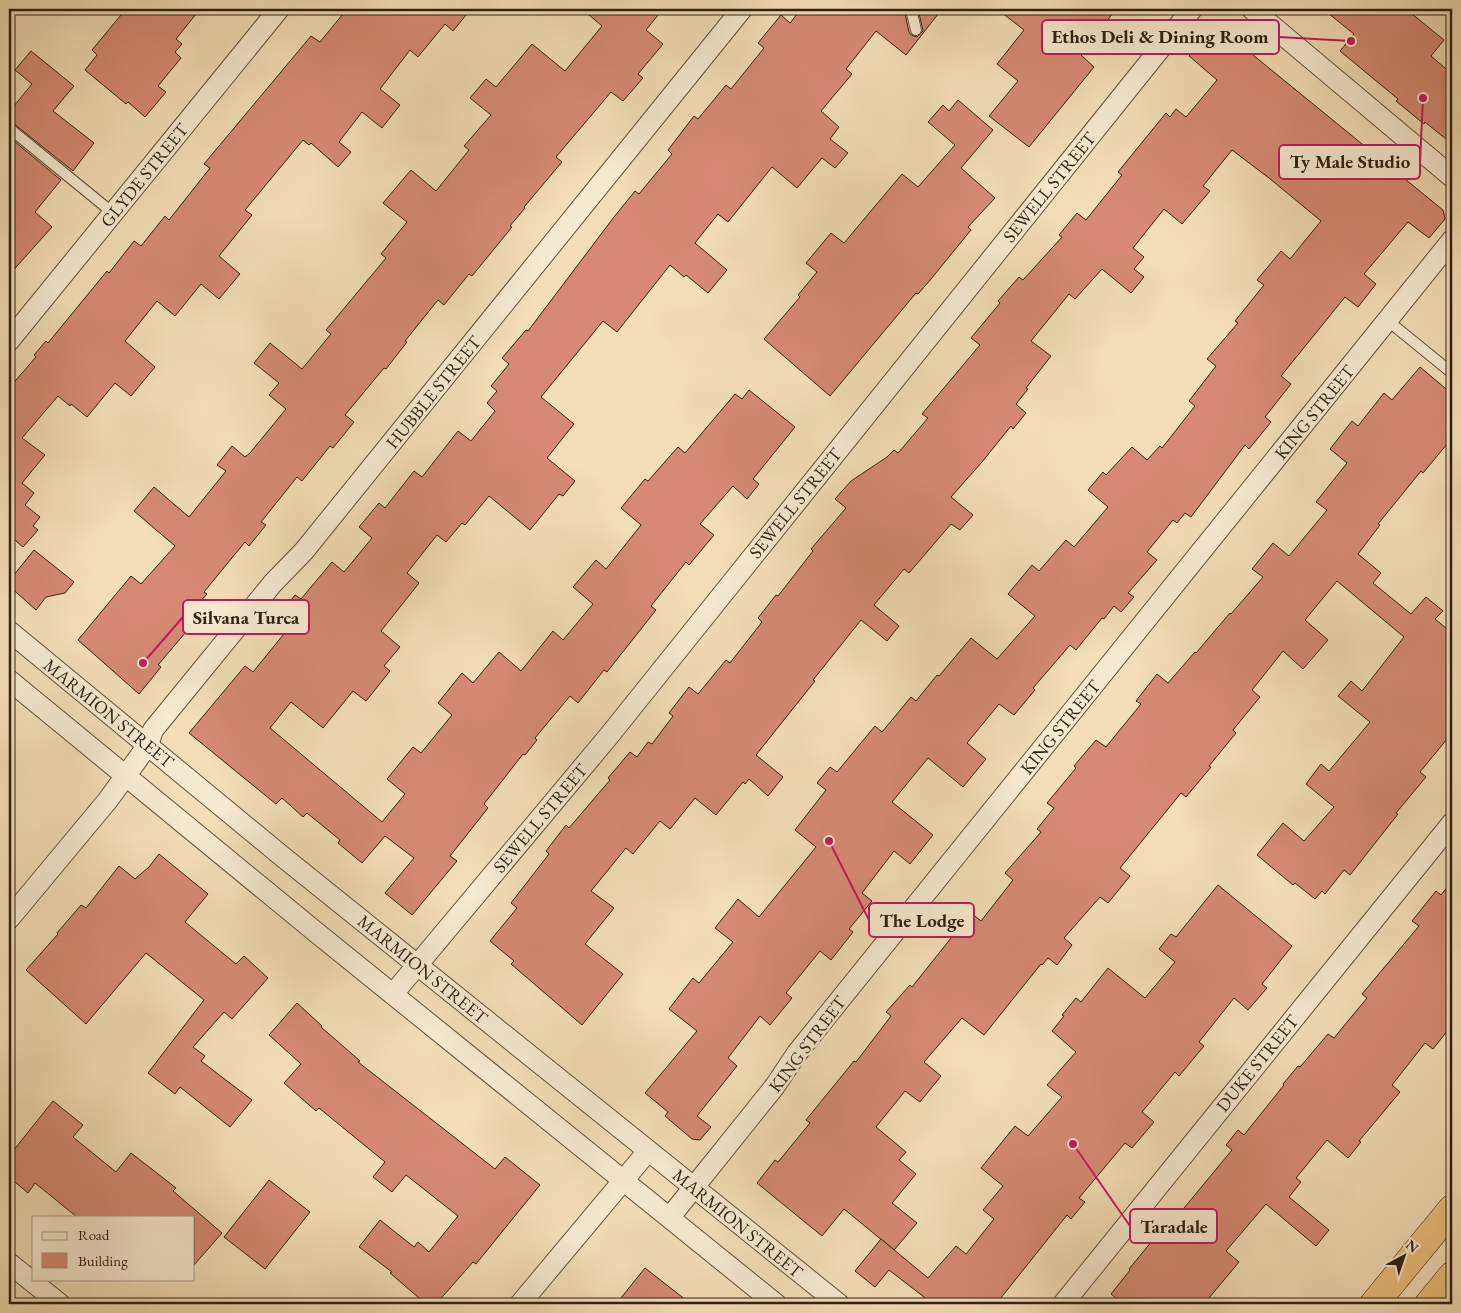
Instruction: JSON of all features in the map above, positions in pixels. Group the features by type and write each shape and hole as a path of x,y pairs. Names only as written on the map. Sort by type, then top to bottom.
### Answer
{"highway":[{"path":"1374,1304 1452,1208"},
{"path":"1429,1304 1452,1276"},
{"path":"1441,1304 1452,1280"}],"street":[{"name":"GLYDE STREET","path":"9,340 279,9"},
{"name":"HUBBLE STREET","path":"9,919 108,800 148,745 153,730 164,716 273,582 304,551 742,9"},
{"name":"SEWELL STREET","path":"393,994 608,737 1192,9"},
{"path":"1252,9 1452,177"},
{"name":"KING STREET","path":"670,1217 775,1086 803,1046 1452,240"},
{"name":"MARMION STREET","path":"9,632 839,1304"},
{"path":"9,680 776,1304"},
{"name":"DUKE STREET","path":"1063,1304 1452,823"},
{"path":"520,1304 648,1151"},
{"path":"9,1263 60,1304"}],"lane":[{"path":"910,9 916,30"},
{"path":"9,128 113,213"},
{"path":"1387,320 1452,372"}],"building":[{"path":"126,9 200,9 176,39 182,44 175,52 181,58 158,86 166,92 145,117 85,70 97,55 92,50"},
{"path":"347,9 471,9 453,31 445,24 418,57 410,50 380,89 400,105 382,128 362,112 339,142 351,152 338,167 311,143 309,145 303,140 245,210 252,215 219,256 240,274 219,299 201,284 175,316 157,301 125,341 155,367 131,396 115,383 87,417 58,396 22,438 45,455 22,483 34,493 25,505 40,517 33,526 38,530 23,547 9,535 9,388 36,357 34,355 46,341 48,343 107,271 109,273 134,241 141,246 165,216 169,220 210,168 204,164 311,36 320,42"},
{"path":"582,9 663,9 646,30 663,44 638,74 643,78 623,101 611,92 556,157 562,162 524,207 510,226 512,227 472,276 469,274 444,305 438,300 405,341 407,342 386,369 384,368 345,415 354,422 333,448 330,446 302,481 297,477 261,522 266,525 249,546 245,542 204,592 207,594 183,620 191,626 158,665 161,667 139,694 78,640 131,576 141,584 175,546 134,511 154,487 189,517 226,471 217,465 232,446 245,457 250,453 286,409 269,395 279,383 254,363 270,343 302,369 331,334 326,330 386,258 381,254 407,222 383,203 411,170 436,191 469,150 464,146 491,115 470,98 486,79 496,87 532,44 565,71 602,26"},
{"path":"801,9 904,9 909,32 917,37 923,31 918,9 942,9 906,55 876,31 846,69 852,74 821,111 839,127 830,139 848,153 835,168 822,158 797,188 772,167 728,222 718,214 695,243 727,270 708,293 670,265 617,332 603,321 541,397 574,424 547,458 575,481 563,496 559,494 530,530 489,496 465,525 462,523 446,542 437,535 407,573 419,583 381,631 400,647 384,666 390,671 366,701 353,691 323,728 291,702 270,728 382,822 405,794 387,779 413,747 421,753 452,715 438,703 462,673 473,683 499,652 521,671 553,631 563,640 593,604 573,587 596,560 606,569 641,525 621,508 645,479 648,481 678,447 685,453 735,394 742,399 749,390 795,427 753,479 759,484 747,499 733,486 700,524 714,535 689,565 686,562 651,606 656,610 607,672 604,670 578,703 570,696 535,738 537,740 525,755 523,754 484,804 488,808 450,856 457,861 412,915 385,893 414,858 385,836 362,863 338,843 340,840 307,813 303,817 282,798 276,804 189,733 245,666 253,672 292,624 289,622 293,618 283,610 295,595 301,599 332,562 344,572 372,538 359,527 379,503 385,508 414,471 422,477 458,431 471,441 495,411 487,403 497,391 491,386 509,364 502,358 526,330 528,331 635,191 639,194 672,154 668,150 694,116 698,119 726,85 731,89 764,48 758,43 781,15 790,23"},
{"path":"997,9 1116,9 1081,55 1094,67 1029,147 989,116 1018,81 997,64 1024,30"},
{"path":"1323,9 1406,9 1444,40 1431,56 1452,74 1452,144 1396,101 1398,99 1340,51 1354,34"},
{"path":"1215,24 1443,210 1445,219 1429,238 1408,222 1364,274 1376,284 1358,307 1345,297 1281,376 1291,384 1265,417 1271,422 1249,449 1245,445 1191,517 1185,513 1177,523 1173,520 1147,552 1157,560 1128,593 1134,597 1121,612 1114,606 1076,650 1070,645 1033,688 1035,690 1014,715 999,704 967,743 986,759 963,787 928,758 892,802 933,835 910,864 894,851 862,893 872,901 849,929 853,932 831,960 820,951 786,993 792,998 770,1025 760,1016 728,1058 737,1066 697,1116 711,1127 700,1140 692,1139 665,1116 668,1112 645,1093 697,1031 669,1009 693,978 699,983 733,942 715,928 738,899 759,917 816,847 795,830 826,790 817,783 830,767 837,772 875,726 882,732 911,697 916,701 971,638 997,659 1035,616 1008,594 1032,565 1039,571 1066,540 1074,547 1108,507 1088,490 1103,472 1106,475 1132,447 1147,460 1160,446 1162,448 1195,406 1189,401 1216,366 1207,359 1238,323 1235,321 1264,285 1257,280 1281,251 1290,259 1321,221 1232,150 1203,186 1210,191 1182,224 1164,209 1133,248 1144,257 1134,269 1144,277 1131,293 1102,269 1075,299 1069,294 1031,341 1051,356 1016,404 1026,413 1013,429 1011,426 951,497 973,515 960,530 951,524 909,573 904,569 874,605 899,626 887,641 861,620 756,755 783,777 768,796 749,779 745,784 743,782 716,815 695,798 670,829 660,821 633,854 626,848 591,891 614,908 585,944 623,974 582,1025 511,964 514,961 490,941 517,908 511,903 549,854 546,851 566,825 569,828 610,780 608,778 630,752 637,757 648,742 652,744 673,716 669,713 689,687 698,694 726,660 730,663 762,622 758,618 776,595 778,596 813,551 811,549 846,508 835,499 851,481 887,457 894,450 898,453 928,418 922,414 980,345 971,338 1000,303 998,301 1019,277 1023,280 1062,237 1059,235 1077,213 1086,220 1122,175 1118,172 1166,113 1170,117 1176,109 1186,117 1217,80 1189,56"},
{"path":"31,51 74,86 53,111 94,143 73,171 9,121 9,112 32,84 15,70"},
{"path":"958,100 993,130 961,168 995,198 968,227 971,230 931,279 918,294 916,293 830,396 764,339 800,297 798,295 817,272 806,263 831,233 844,243 902,174 918,187 955,145 928,122 943,105 949,111"},
{"path":"9,137 61,180 35,212 52,227 9,275"},
{"path":"1420,367 1452,394 1452,438 1423,473 1421,471 1378,524 1380,525 1358,554 1381,573 1373,583 1411,614 1426,597 1443,611 1435,619 1452,633 1452,733 1420,772 1426,777 1396,813 1398,814 1350,875 1344,870 1325,894 1322,891 1315,899 1295,883 1293,885 1257,855 1283,823 1304,841 1334,807 1306,784 1321,764 1329,771 1370,722 1338,696 1351,681 1362,691 1404,637 1337,581 1305,620 1328,640 1303,669 1283,651 1252,690 1260,697 1233,730 1236,733 1209,766 1211,767 1186,797 1181,793 1120,868 1130,876 1108,903 1100,897 1064,938 1072,945 1057,965 1048,958 1041,964 984,1035 962,1018 924,1062 941,1076 920,1102 905,1091 876,1127 906,1152 899,1160 916,1174 892,1203 917,1223 894,1250 844,1209 822,1236 757,1183 775,1160 778,1162 810,1123 806,1120 854,1061 856,1062 891,1016 886,1012 910,985 912,987 971,913 981,921 1013,880 1005,873 1041,832 1037,829 1054,808 1047,803 1096,740 1106,747 1141,704 1136,701 1157,674 1168,683 1196,653 1263,577 1252,569 1273,543 1289,556 1327,510 1316,502 1347,463 1330,449 1352,421 1358,426 1384,393 1392,400"},
{"path":"34,550 74,582 65,593 46,597 36,610 9,586 9,581"},
{"path":"159,854 208,894 185,922 236,964 244,956 268,978 232,1019 224,1012 193,1047 205,1056 201,1061 252,1100 230,1127 180,1087 175,1094 148,1073 204,1000 146,953 86,1024 26,970 81,905 86,908 119,866 135,879 149,867"},
{"path":"1452,881 1452,1025 1433,1049 1425,1043 1392,1085 1400,1092 1359,1141 1361,1142 1348,1158 1327,1140 1296,1178 1301,1182 1289,1197 1329,1230 1316,1246 1266,1204 1226,1251 1239,1262 1204,1304 1123,1304 1111,1294 1129,1269 1152,1241 1154,1243 1160,1237 1232,1150 1226,1145 1238,1130 1244,1135 1298,1066 1300,1067 1328,1034 1334,1038 1367,998 1362,994 1419,926 1412,921 1436,891 1441,895"},
{"path":"1218,885 1292,946 1262,984 1267,988 1248,1010 1234,998 1199,1042 1204,1046 1179,1076 1175,1072 1142,1112 1154,1122 1132,1148 1125,1143 1079,1198 1085,1202 1071,1219 1067,1215 996,1304 933,1304 889,1270 875,1287 855,1271 881,1239 928,1278 956,1246 966,1254 994,1219 983,1210 1003,1186 981,1168 1015,1126 1028,1136 1062,1097 1047,1085 1076,1052 1052,1031 1064,1016 1062,1015 1076,998 1081,1002 1108,968 1145,998 1175,962 1159,949 1171,934 1176,937"},
{"path":"297,1003 360,1061 358,1062 495,1169 505,1157 540,1185 476,1264 473,1262 436,1304 426,1304 390,1273 392,1272 359,1247 380,1220 414,1247 418,1242 429,1252 458,1216 406,1175 392,1192 373,1177 385,1162 319,1108 316,1111 284,1083 301,1064 269,1035"},
{"path":"53,1101 83,1125 73,1137 116,1172 131,1153 176,1188 173,1191 222,1233 195,1264 195,1216 76,1216 35,1183 28,1193 9,1177 9,1156"},
{"path":"269,1180 310,1212 265,1269 224,1237"},
{"path":"645,1268 691,1304 616,1304"}],"place":[{"name":"Ethos Deli & Dining Room","path":"1351,41"},
{"name":"Ty Male Studio","path":"1423,98"},
{"name":"Silvana Turca","path":"143,663"},
{"name":"The Lodge","path":"829,841"},
{"name":"Taradale","path":"1073,1144"}]}
